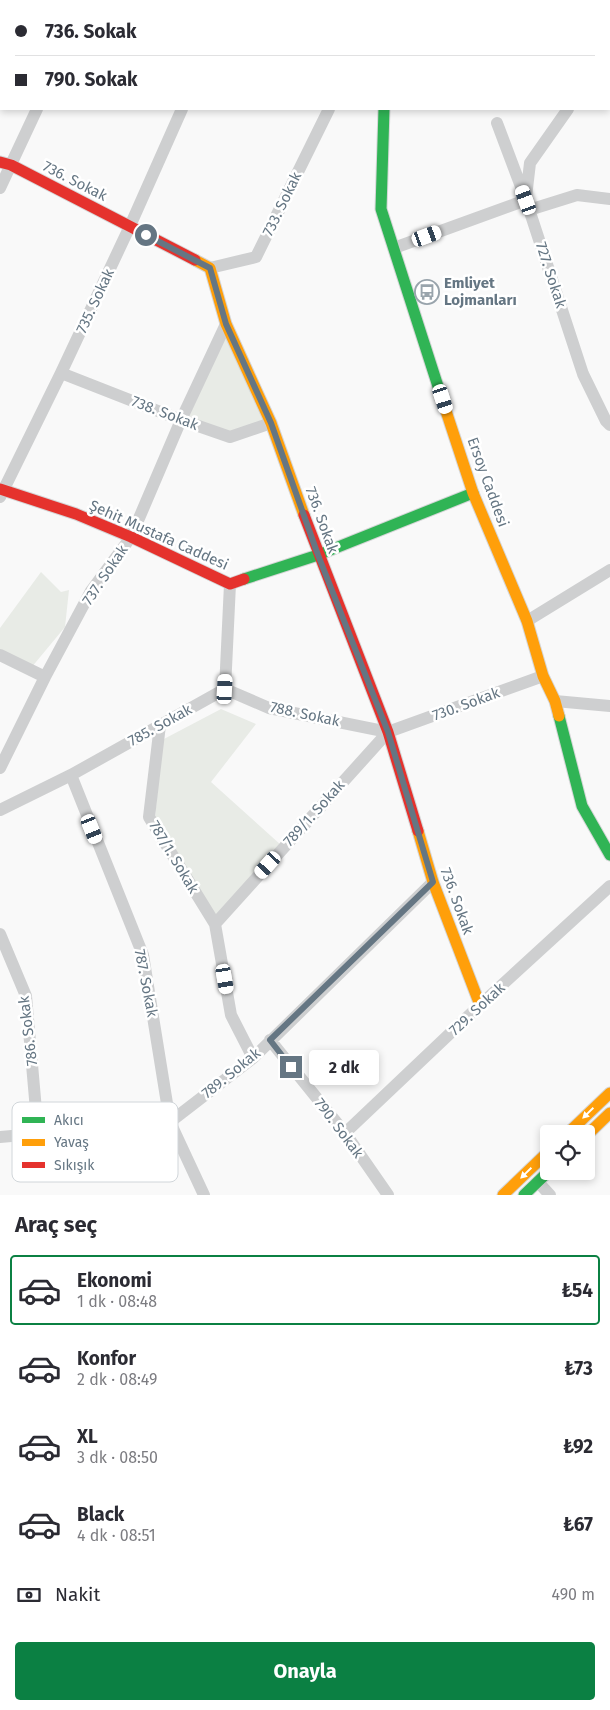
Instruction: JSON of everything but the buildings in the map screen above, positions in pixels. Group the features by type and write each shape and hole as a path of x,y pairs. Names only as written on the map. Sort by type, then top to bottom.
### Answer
{"street":[{"path":"0,188 6,163 36,110"},
{"name":"735. Sokak","path":"1,492 61,373 182,110"},
{"name":"733. Sokak","path":"210,268 256,257 329,110"},
{"name":"Ersoy Caddesi","path":"384,110 381,210 474,493 527,621 544,676 555,701 582,806 610,855"},
{"path":"527,205 530,163 567,110"},
{"name":"727. Sokak","path":"497,122 527,205 583,374 606,411 610,425"},
{"name":"736. Sokak","path":"6,163 210,268 226,324 271,423 318,555 388,732 433,882 480,1006"},
{"path":"394,248 527,205 577,195 610,199"},
{"name":"737. Sokak","path":"0,768 45,677 92,591 131,537 226,324"},
{"name":"738. Sokak","path":"61,373 230,437 271,423"},
{"name":"Şehit Mustafa Caddesi","path":"1,492 76,514 131,537 230,584 318,555 474,493"},
{"path":"527,621 610,570"},
{"path":"225,689 230,584"},
{"path":"0,655 45,677"},
{"name":"730. Sokak","path":"388,732 544,676"},
{"name":"788. Sokak","path":"225,689 269,708 388,732"},
{"name":"785. Sokak","path":"0,810 71,774 225,689"},
{"path":"555,701 610,706"},
{"name":"787/1. Sokak","path":"160,725 149,817 215,924"},
{"name":"789/1. Sokak","path":"215,924 388,732"},
{"name":"787. Sokak","path":"71,774 143,955 167,1102"},
{"name":"789. Sokak","path":"178,1116 253,1058 433,882"},
{"name":"729. Sokak","path":"345,1134 610,886"},
{"path":"215,924 231,1015 253,1058"},
{"name":"786. Sokak","path":"0,934 26,996 35,1102"},
{"name":"790. Sokak","path":"270,1040 345,1134 388,1195"},
{"path":"576,1125 610,1093"},
{"path":"595,1127 610,1113"},
{"name":"787. Sokak","path":"178,1139 204,1195"},
{"path":"503,1195 540,1160"},
{"path":"524,1195 538,1182 550,1195"}],"shaded area":[{"path":"226,336 266,421 230,433 188,418"},
{"path":"41,572 61,592 69,590 65,627 31,668 0,650 0,628"},
{"path":"221,709 256,724 211,782 281,845 215,919 155,819 162,740"}],"traffic: fast":[{"path":"384,110 381,209 444,405"},
{"path":"244,579 318,555 473,493"},
{"path":"559,716 582,806 610,855"},
{"path":"524,1195 540,1180"}],"traffic: slow":[{"path":"195,260 210,268 226,324 271,423 304,515"},
{"path":"444,405 473,493 527,621 543,676 555,701 559,716"},
{"path":"418,831 433,882 480,1005"},
{"path":"576,1125 610,1093"},
{"path":"595,1127 610,1113"},
{"path":"503,1195 540,1160"}],"traffic: jam":[{"path":"0,162 11,165 195,260"},
{"path":"0,489 76,514 131,537 230,584 244,579"},
{"path":"304,515 388,732 418,831"}],"place":[{"name":"Emliyet Lojmanları","path":"427,292"}],"route":[{"path":"146,235 210,268 226,324 271,423 318,555 388,732 433,882 270,1040 291,1067"}]}
